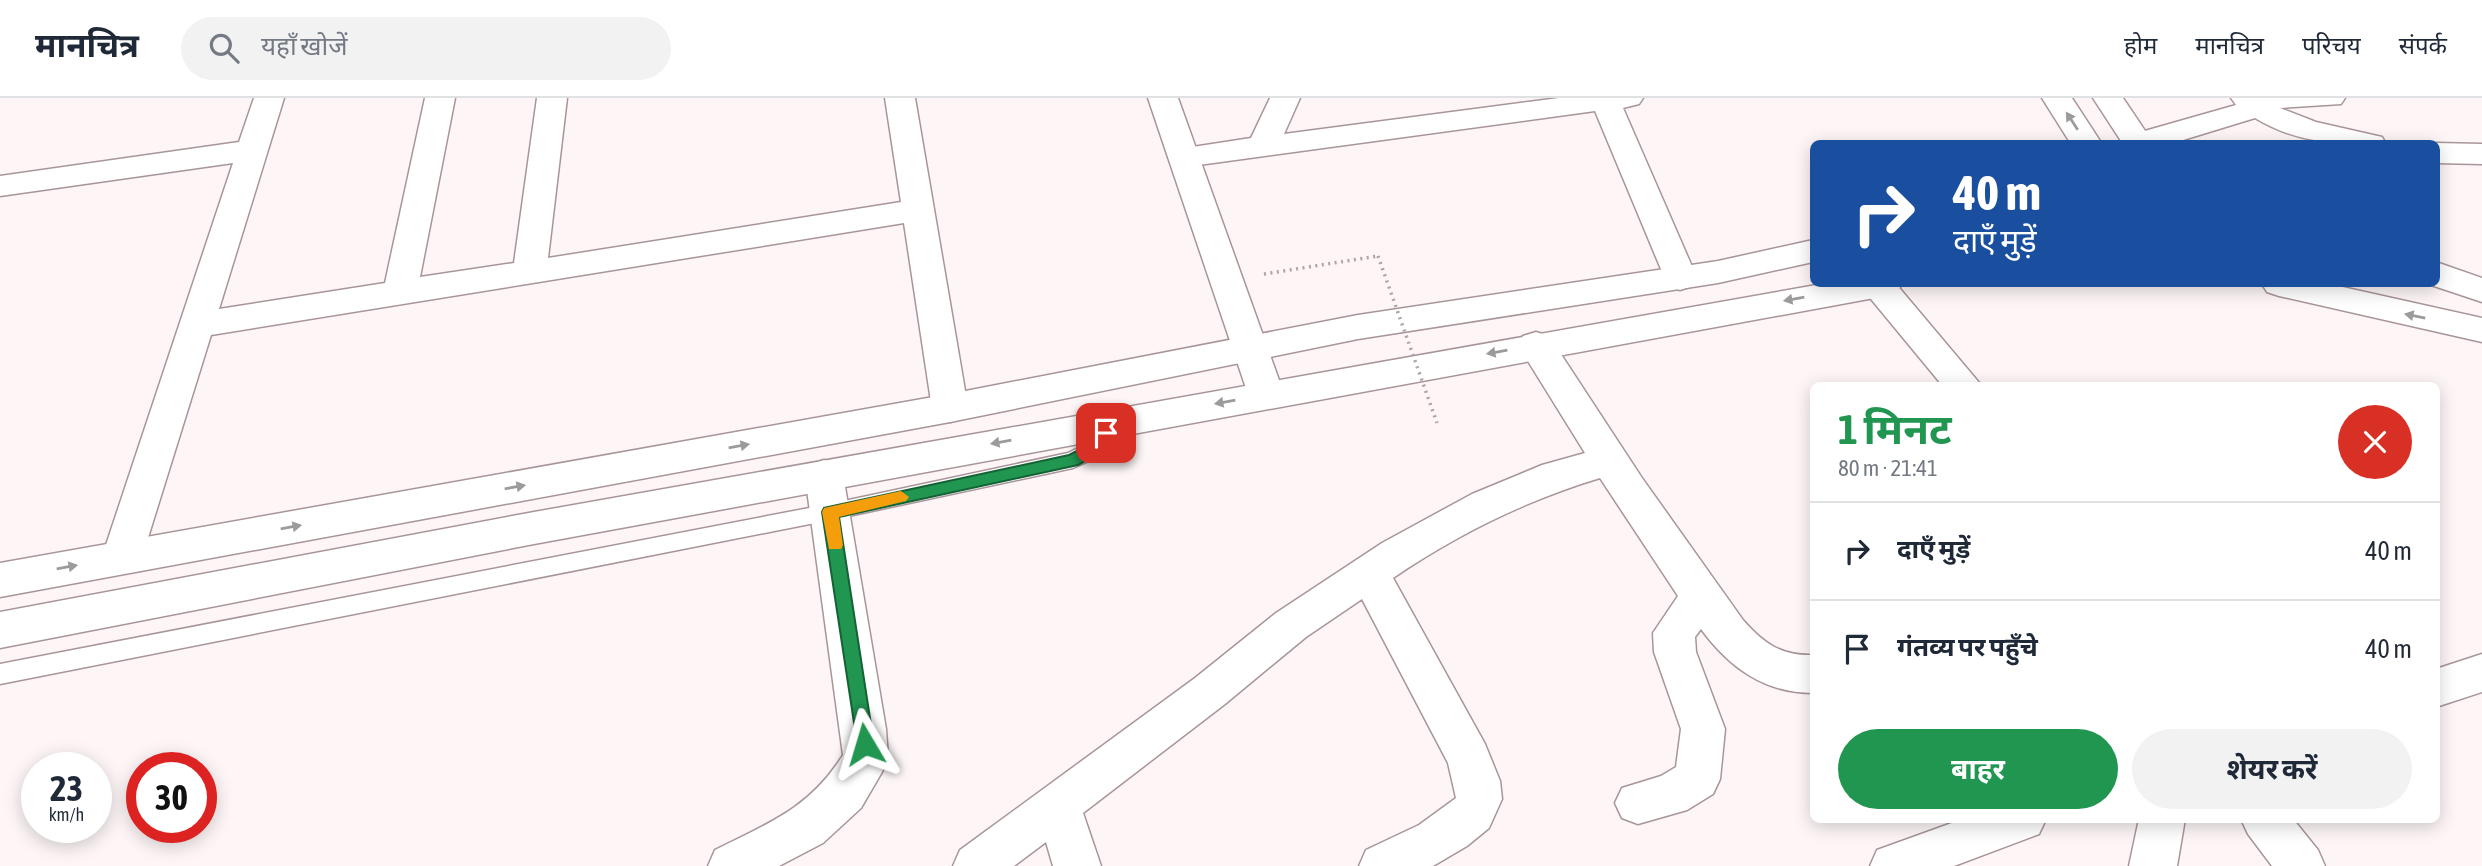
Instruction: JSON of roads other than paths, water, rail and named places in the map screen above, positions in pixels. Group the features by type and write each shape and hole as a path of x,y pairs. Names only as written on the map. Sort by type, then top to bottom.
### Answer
{"street":[{"path":"122,558 269,98"},
{"path":"400,294 440,98"},
{"path":"529,273 552,98"},
{"path":"900,98 950,408"},
{"path":"1163,98 1266,394"},
{"path":"1263,146 1285,98"},
{"path":"2057,98 2084,140"},
{"path":"2108,98 2136,140"},
{"path":"2146,140 2250,101 2330,98"},
{"path":"1184,157 1613,99 1680,278"},
{"path":"2250,101 2282,122 2354,140"},
{"path":"0,186 253,150"},
{"path":"2440,153 2482,154"},
{"path":"196,326 918,210"},
{"path":"0,580 950,408 1358,327 1680,278 1810,252"},
{"path":"2440,275 2482,290"},
{"path":"0,630 827,494 1116,422 1865,287"},
{"path":"1884,287 1961,382"},
{"path":"2292,287 2482,330"},
{"path":"1536,345 1607,461 1722,625 1755,659 1775,669 1800,675 1810,674"},
{"path":"977,866 1210,691 1291,625 1396,555 1486,505 1556,477 1607,461"},
{"path":"732,866 807,828 845,793 866,758 864,729 827,494"},
{"path":"1369,573 1469,758 1479,786 1478,807 1468,818 1410,856 1382,866"},
{"path":"1638,803 1671,795 1698,779 1703,729 1675,652 1674,633 1702,596"},
{"path":"1058,806 1077,866"},
{"path":"2153,866 2161,823"},
{"path":"2267,823 2301,866"},
{"path":"1894,866 1994,824"}],"lane":[{"path":"0,674 827,494"}]}
